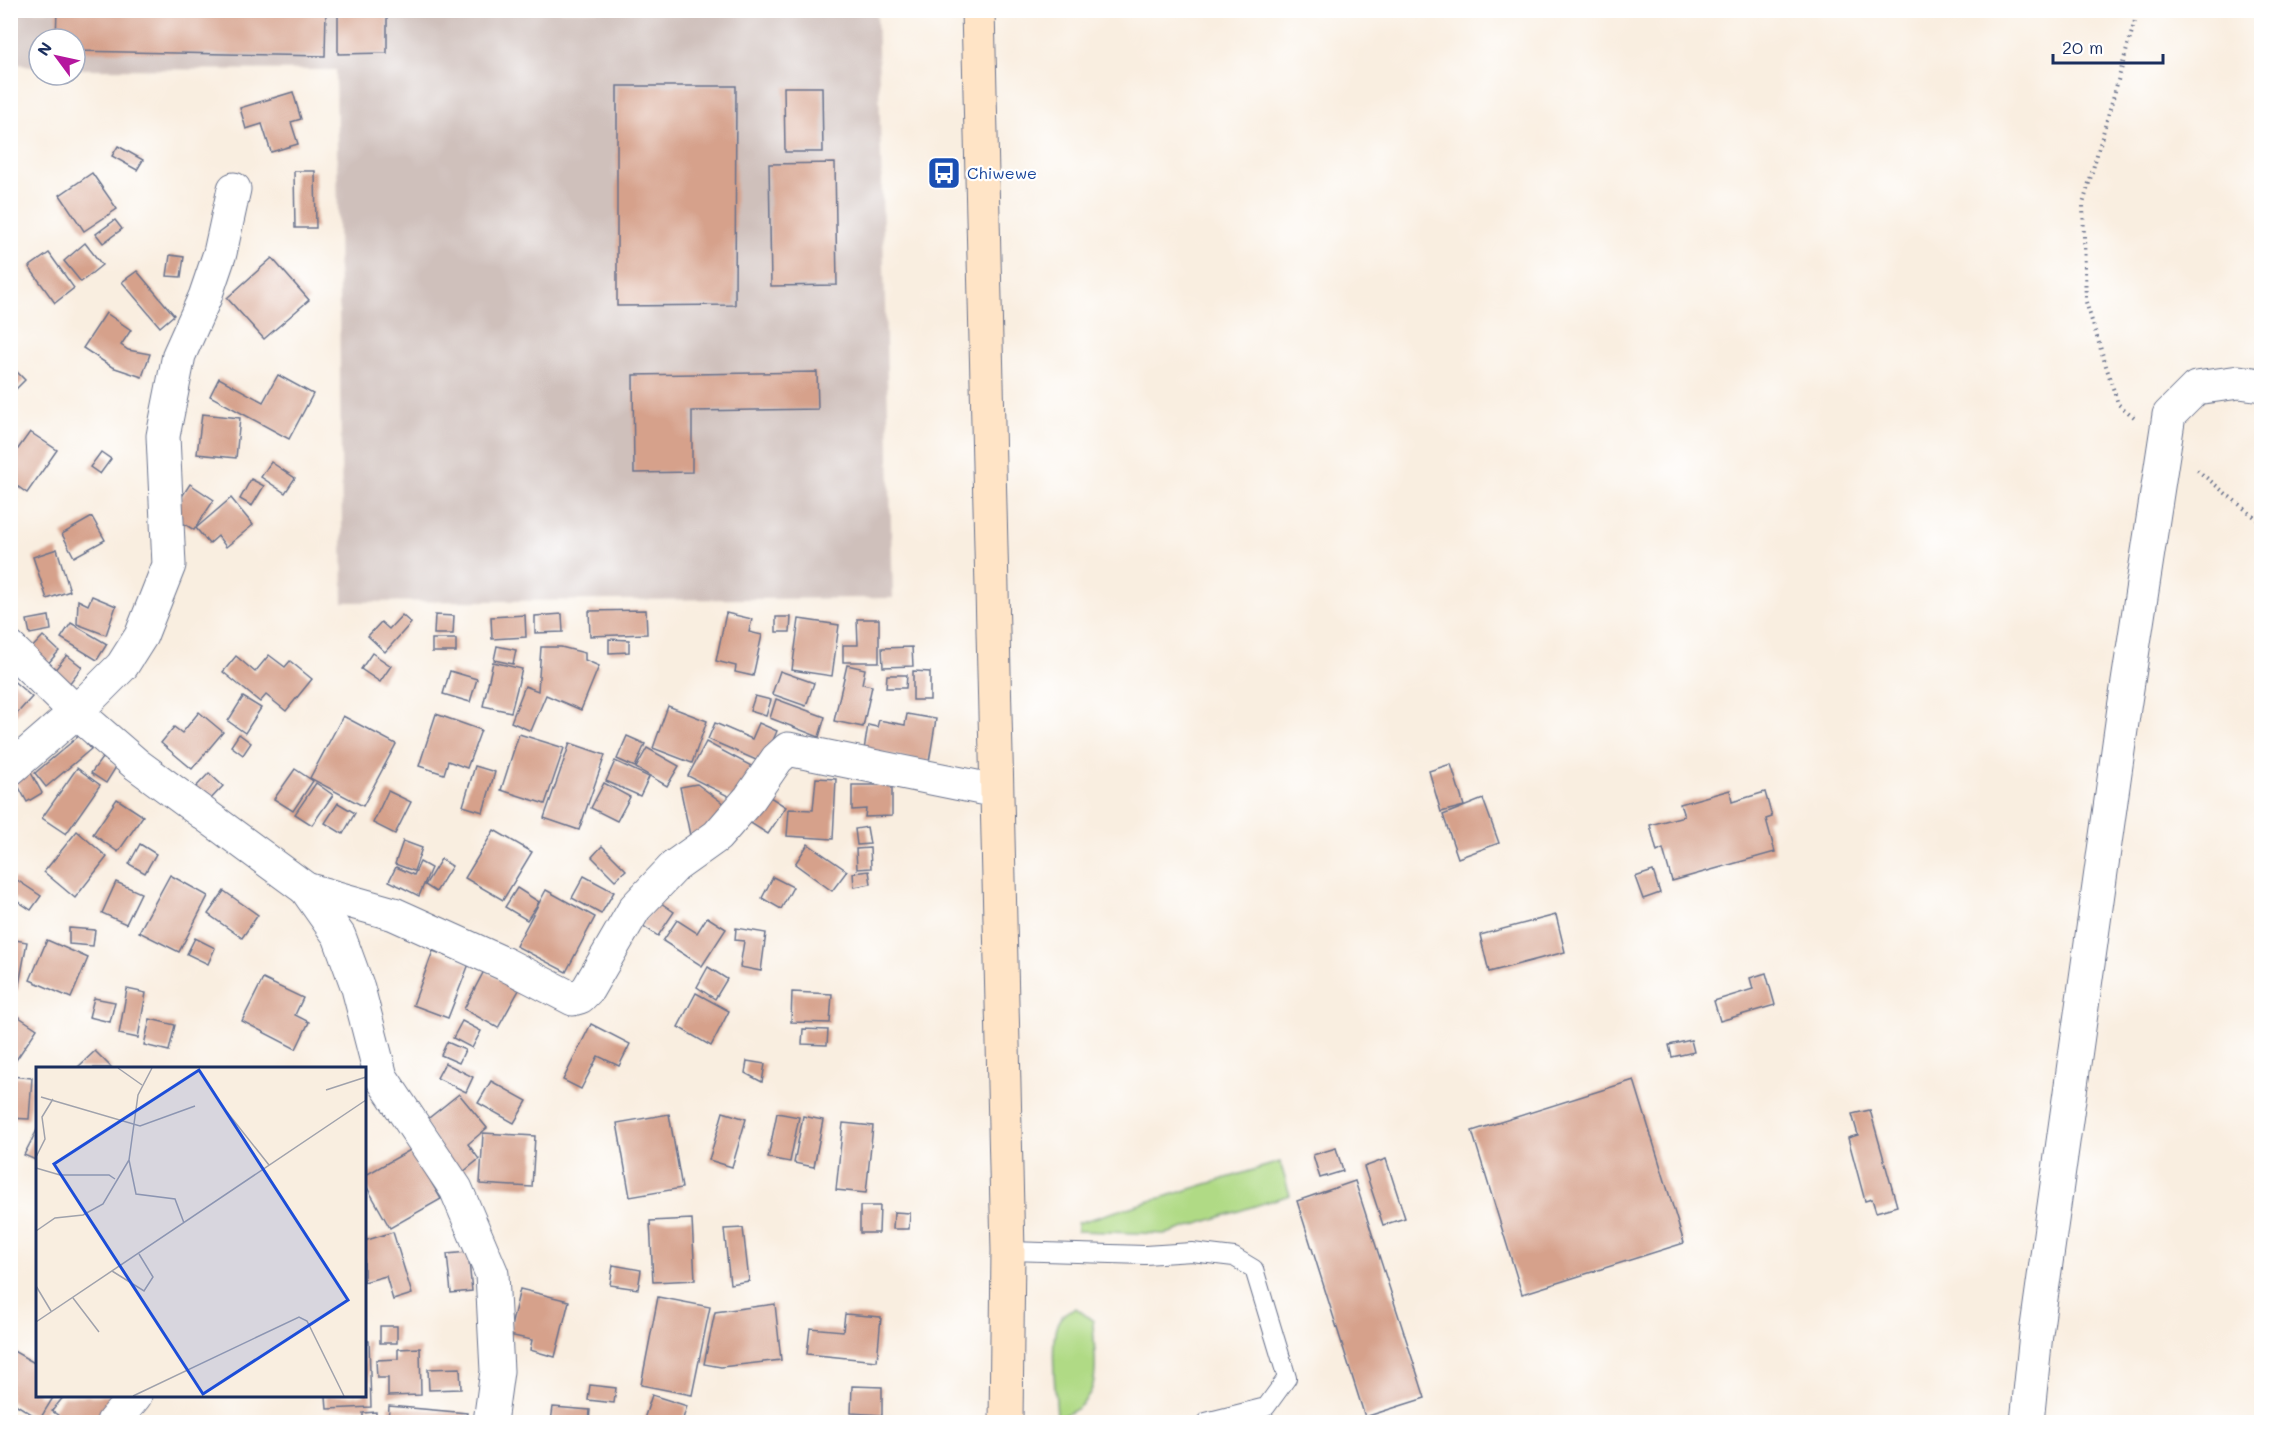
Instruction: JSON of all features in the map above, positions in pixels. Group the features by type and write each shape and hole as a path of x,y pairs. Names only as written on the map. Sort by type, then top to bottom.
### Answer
{"main road":[{"path":"978,10 1008,1251 1006,1422"}],"street":[{"path":"10,769 76,712 122,666 141,636 169,565 163,436 179,355 205,297 220,253 234,189"},
{"path":"2027,1422 2036,1334 2116,767 2169,416 2196,388 2239,382 2262,385"},
{"path":"10,648 76,712 136,764 306,889 339,936 358,988 373,1078 456,1189 492,1274 497,1371 490,1422"},
{"path":"306,889 394,914 505,964 573,999 580,997 588,989 635,908 675,866 717,836 750,798 777,759 788,749 996,791"},
{"path":"113,1422 133,1397"}],"lane":[{"path":"1008,1251 1145,1255 1192,1252 1234,1257 1254,1269 1287,1378 1266,1407 1206,1422"}],"path":[{"path":"2136,418 2118,404 2086,302 2083,204 2138,10"},
{"path":"2190,463 2262,523"}],"shaded area":[{"path":"11,11 877,11 893,598 343,602 336,70 87,69 87,27 27,27 27,65 11,63"}],"green space":[{"path":"1280,1162 1290,1195 1166,1234 1077,1231 1077,1223"},
{"path":"1076,1308 1093,1321 1094,1380 1091,1392 1084,1402 1073,1411 1057,1417 1053,1354 1055,1330 1063,1315"}],"building":[{"path":"57,10 326,10 325,56 87,51 87,27 56,27"},
{"path":"338,10 387,10 387,53 338,54"},
{"path":"617,86 736,86 735,305 617,306"},
{"path":"784,87 822,87 823,152 785,152"},
{"path":"293,92 301,119 291,122 298,144 271,152 262,124 246,129 240,108"},
{"path":"118,146 143,160 137,170 112,156"},
{"path":"835,163 837,285 771,286 769,164"},
{"path":"294,171 315,171 316,228 295,228"},
{"path":"92,173 117,209 84,231 60,195"},
{"path":"115,220 122,229 103,243 96,234"},
{"path":"85,243 102,265 81,282 64,261"},
{"path":"49,253 74,288 55,303 29,267"},
{"path":"170,255 184,257 181,277 167,276"},
{"path":"272,258 309,300 264,339 227,298"},
{"path":"137,271 174,315 160,327 122,282"},
{"path":"106,313 131,330 121,345 128,350 150,354 142,377 112,367 83,348"},
{"path":"10,365 25,380 10,395"},
{"path":"817,372 818,409 692,411 692,472 634,473 633,375"},
{"path":"278,375 313,394 289,439 210,396 219,378 263,402"},
{"path":"202,414 240,418 236,458 197,454"},
{"path":"30,432 57,450 27,493 10,481 10,460"},
{"path":"101,452 111,459 100,474 90,467"},
{"path":"271,462 295,478 285,493 261,477"},
{"path":"251,479 264,486 252,506 240,499"},
{"path":"190,484 214,500 194,530 170,515"},
{"path":"231,498 253,525 226,547 218,536 209,544 196,528"},
{"path":"92,517 105,540 74,557 62,534"},
{"path":"57,549 70,591 47,599 33,557"},
{"path":"92,596 116,606 106,635 77,624 78,600 88,605"},
{"path":"646,610 647,634 590,636 589,611"},
{"path":"726,613 752,619 749,632 762,635 753,676 735,672 736,666 716,661"},
{"path":"562,614 563,632 535,633 535,616"},
{"path":"402,615 411,623 385,652 368,636 381,622 389,629"},
{"path":"435,615 454,616 453,634 434,634"},
{"path":"525,615 526,637 492,639 491,617"},
{"path":"49,616 51,630 30,634 27,620"},
{"path":"776,617 791,617 790,632 776,632"},
{"path":"799,619 839,625 832,676 792,670"},
{"path":"857,619 879,619 879,662 843,662 843,645 858,645"},
{"path":"71,623 107,644 97,660 61,638"},
{"path":"43,636 59,651 45,667 27,653"},
{"path":"432,639 456,639 456,652 432,652"},
{"path":"609,639 629,640 629,652 609,653"},
{"path":"497,646 516,650 513,664 494,660"},
{"path":"541,647 561,647 585,653 585,660 599,666 581,710 546,695 531,731 511,722 525,686 538,691"},
{"path":"912,647 913,666 883,667 882,648"},
{"path":"372,653 391,666 380,682 361,669"},
{"path":"67,655 82,667 69,684 53,672"},
{"path":"269,655 285,667 290,661 312,679 286,711 266,695 260,702 223,672 236,656 255,672"},
{"path":"493,662 522,669 511,712 483,706"},
{"path":"847,665 865,669 862,684 872,686 863,727 834,721"},
{"path":"450,671 477,679 470,702 443,694"},
{"path":"780,671 814,683 806,706 772,694"},
{"path":"913,671 930,672 930,700 913,700"},
{"path":"887,675 907,675 906,688 886,688"},
{"path":"10,678 32,697 10,721"},
{"path":"755,696 771,700 766,716 750,711"},
{"path":"243,697 261,708 245,733 228,721"},
{"path":"776,699 825,717 819,737 770,718"},
{"path":"668,706 707,721 692,763 653,748"},
{"path":"199,712 223,732 192,769 161,743 174,727 182,733"},
{"path":"436,714 481,730 467,768 448,761 444,774 419,766"},
{"path":"907,714 936,719 929,762 864,750 868,725 877,727 879,720 905,725"},
{"path":"343,716 396,744 363,806 310,778"},
{"path":"715,723 752,739 759,723 777,731 763,763 708,739"},
{"path":"239,734 251,743 243,755 231,746"},
{"path":"519,734 564,748 545,804 501,790"},
{"path":"80,735 91,749 46,787 35,773"},
{"path":"627,736 645,744 635,767 617,759"},
{"path":"706,742 757,769 740,802 688,776"},
{"path":"570,743 605,755 579,830 544,818"},
{"path":"647,748 679,766 667,786 636,768"},
{"path":"102,758 116,767 106,783 91,773"},
{"path":"615,761 649,777 640,796 606,781"},
{"path":"1451,764 1464,806 1441,812 1429,771"},
{"path":"475,766 495,772 483,812 463,806"},
{"path":"77,768 100,785 66,834 42,818"},
{"path":"295,769 313,781 293,811 274,799"},
{"path":"30,771 42,793 27,802 15,780"},
{"path":"209,773 223,786 208,802 194,789"},
{"path":"816,778 836,779 833,839 787,836 789,809 813,810"},
{"path":"316,783 333,795 312,825 295,814"},
{"path":"604,783 630,797 617,821 591,808"},
{"path":"697,784 731,809 691,840 680,787"},
{"path":"852,785 892,785 892,816 865,817 866,809 852,810"},
{"path":"759,790 786,807 768,834 749,822"},
{"path":"1730,790 1732,802 1765,792 1772,817 1766,819 1775,852 1672,881 1663,849 1657,852 1650,825 1684,816 1680,804"},
{"path":"388,791 411,802 395,834 373,823"},
{"path":"117,799 143,816 118,852 93,834"},
{"path":"1483,799 1499,843 1458,858 1443,815"},
{"path":"338,803 355,813 343,834 325,823"},
{"path":"867,827 870,844 857,845 855,829"},
{"path":"494,830 532,852 503,900 465,878"},
{"path":"77,831 107,857 75,898 44,872"},
{"path":"403,841 422,848 414,871 395,864"},
{"path":"140,844 156,854 145,873 129,864"},
{"path":"808,844 847,871 832,891 795,864"},
{"path":"602,846 626,870 615,880 592,857"},
{"path":"870,848 871,868 857,869 856,849"},
{"path":"441,859 452,866 436,892 425,885"},
{"path":"420,862 431,868 419,896 389,881 396,867 414,875"},
{"path":"869,871 871,884 854,887 853,873"},
{"path":"1653,871 1660,893 1643,899 1635,877"},
{"path":"170,875 208,896 179,952 139,932"},
{"path":"584,876 614,892 601,914 572,898"},
{"path":"773,877 793,887 781,909 762,898"},
{"path":"14,878 41,896 31,910 10,896 10,883"},
{"path":"116,882 141,893 126,924 102,913"},
{"path":"517,888 539,902 527,920 505,907"},
{"path":"546,890 595,917 566,972 516,946"},
{"path":"224,891 258,915 242,938 208,914"},
{"path":"658,901 674,912 658,936 642,925"},
{"path":"1556,915 1565,952 1489,972 1480,935"},
{"path":"707,917 726,929 702,966 663,941 677,920 697,933"},
{"path":"69,928 95,930 93,946 69,944"},
{"path":"736,928 766,933 761,971 740,967 744,941 735,940"},
{"path":"195,938 215,948 208,964 187,954"},
{"path":"10,939 27,942 18,990 10,989"},
{"path":"47,940 88,958 71,998 30,980"},
{"path":"433,951 469,964 448,1018 413,1005"},
{"path":"708,967 727,979 715,999 697,987"},
{"path":"484,971 519,990 498,1028 464,1009"},
{"path":"1766,973 1775,1005 1720,1021 1714,1001 1753,989 1750,978"},
{"path":"263,979 303,998 295,1015 309,1022 296,1049 242,1021"},
{"path":"127,989 146,993 138,1038 119,1034"},
{"path":"792,992 832,994 830,1023 791,1022"},
{"path":"696,993 729,1011 711,1046 678,1027"},
{"path":"94,998 115,1002 110,1022 89,1017"},
{"path":"10,1011 37,1029 10,1069"},
{"path":"150,1019 175,1025 169,1051 144,1045"},
{"path":"462,1021 481,1031 472,1048 453,1038"},
{"path":"591,1024 630,1044 619,1066 598,1056 581,1089 563,1080"},
{"path":"803,1029 828,1030 827,1045 802,1044"},
{"path":"1691,1040 1694,1052 1672,1057 1669,1045"},
{"path":"447,1042 465,1050 459,1063 441,1055"},
{"path":"95,1051 111,1067 78,1067"},
{"path":"747,1061 765,1064 762,1082 745,1073"},
{"path":"445,1063 473,1077 466,1092 437,1078"},
{"path":"10,1076 32,1078 29,1119 10,1118"},
{"path":"1634,1080 1684,1243 1522,1294 1472,1131"},
{"path":"491,1081 527,1101 514,1123 478,1103"},
{"path":"459,1094 487,1128 468,1144 479,1159 457,1177 424,1122"},
{"path":"1870,1110 1897,1206 1876,1212 1872,1199 1865,1201 1848,1138 1858,1135 1852,1114"},
{"path":"723,1112 746,1119 732,1167 709,1160"},
{"path":"777,1113 799,1117 790,1162 768,1158"},
{"path":"669,1114 682,1188 630,1197 617,1123"},
{"path":"803,1116 823,1120 814,1167 794,1163"},
{"path":"843,1123 873,1126 866,1193 836,1190"},
{"path":"36,1132 36,1160 24,1155"},
{"path":"483,1133 535,1136 532,1187 480,1184"},
{"path":"1336,1148 1343,1171 1320,1178 1313,1155"},
{"path":"412,1149 441,1199 390,1228 366,1186 366,1175"},
{"path":"1386,1159 1405,1218 1383,1225 1364,1167"},
{"path":"1355,1181 1425,1398 1365,1417 1297,1201"},
{"path":"860,1206 880,1206 879,1233 860,1233"},
{"path":"894,1212 910,1213 909,1229 893,1229"},
{"path":"692,1219 695,1280 653,1282 650,1221"},
{"path":"743,1228 749,1281 730,1284 724,1229"},
{"path":"393,1232 412,1294 393,1300 386,1276 366,1281 366,1240"},
{"path":"468,1252 472,1291 451,1293 447,1254"},
{"path":"613,1265 641,1270 638,1289 610,1285"},
{"path":"520,1289 569,1301 555,1357 530,1350 532,1340 509,1335"},
{"path":"658,1297 710,1307 692,1395 641,1385"},
{"path":"775,1304 781,1360 721,1367 704,1364 715,1312"},
{"path":"845,1314 881,1317 877,1361 807,1354 810,1328 843,1331"},
{"path":"380,1326 397,1326 397,1343 380,1343"},
{"path":"366,1341 369,1341 371,1407 327,1409 326,1397 366,1397"},
{"path":"420,1348 421,1395 388,1396 388,1378 377,1378 376,1360 398,1359 398,1349"},
{"path":"10,1349 36,1364 36,1397 53,1397 40,1419 10,1401"},
{"path":"460,1368 461,1389 429,1390 428,1369"},
{"path":"590,1385 616,1388 614,1403 588,1400"},
{"path":"852,1386 882,1387 882,1415 851,1413"},
{"path":"652,1395 687,1406 682,1422 657,1422 644,1419"},
{"path":"63,1397 113,1397 95,1422 68,1422 52,1411"},
{"path":"389,1406 467,1413 466,1422 388,1422"},
{"path":"553,1407 590,1410 589,1422 551,1422"},
{"path":"376,1412 376,1422 363,1422 363,1413"}],"place":[{"name":"Chiwewe","path":"944,173"}]}
